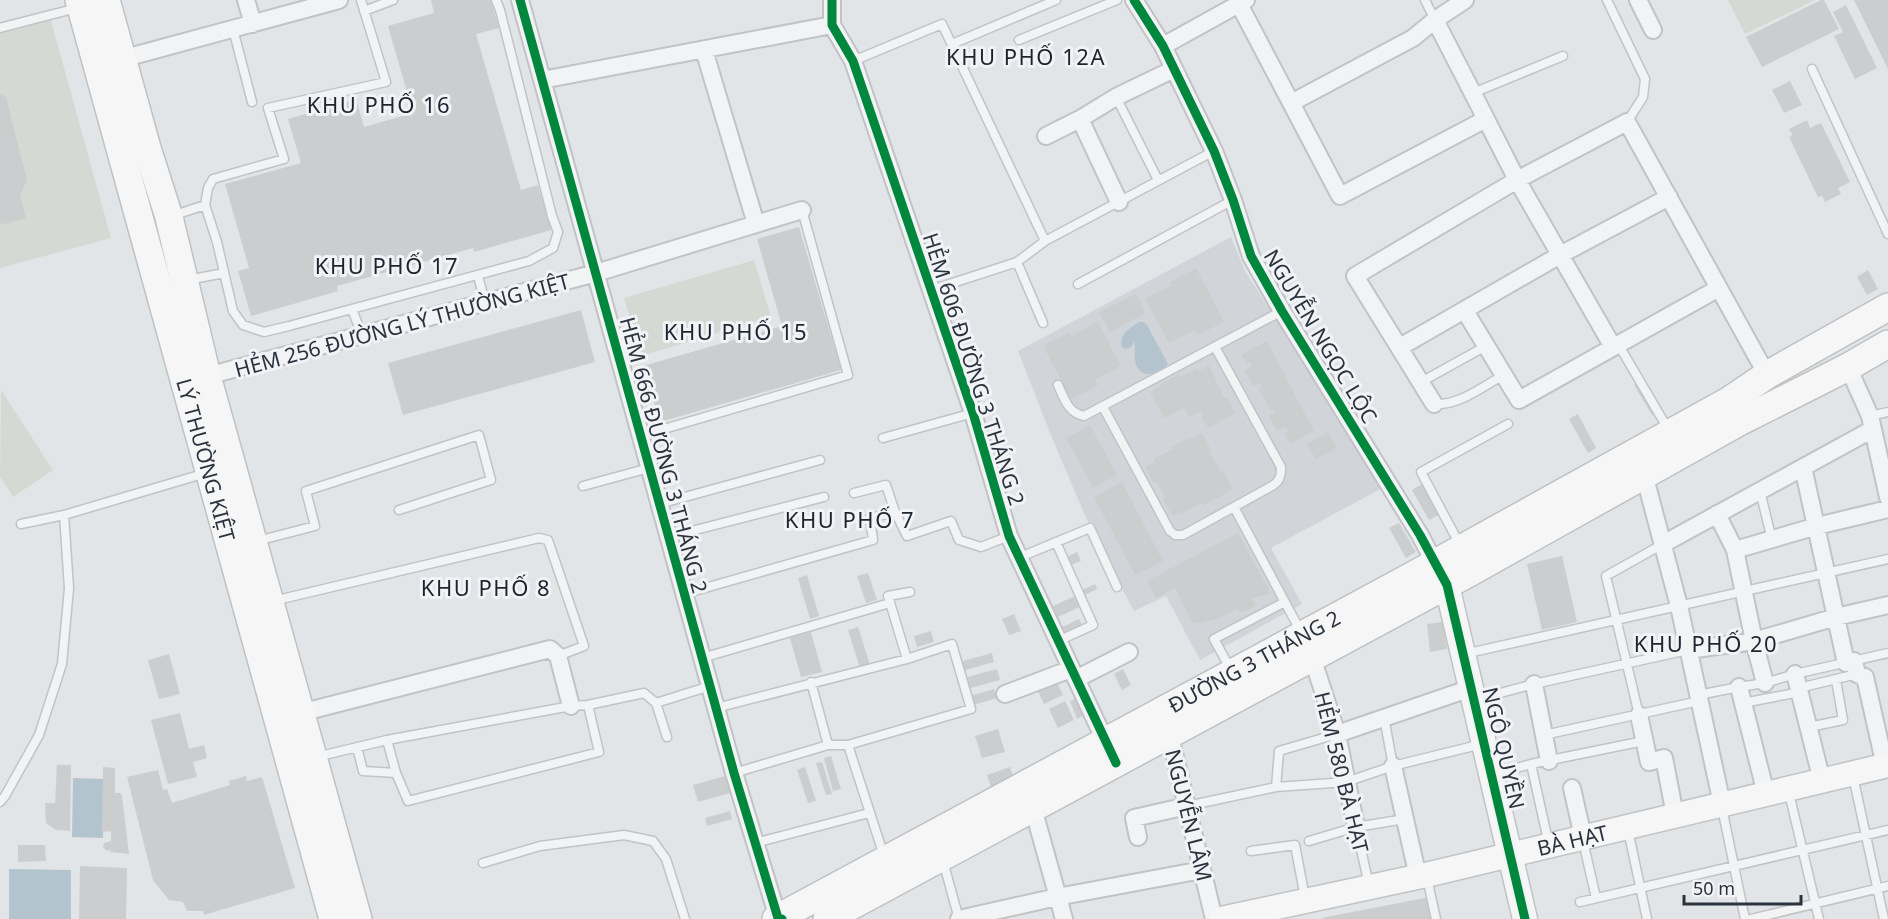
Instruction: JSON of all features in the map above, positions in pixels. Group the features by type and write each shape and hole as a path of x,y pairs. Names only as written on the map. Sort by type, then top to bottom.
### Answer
{"main road":[{"name":"LÝ THƯỜNG KIỆT","path":"89,2 123,58 147,148 170,217 207,376 358,919"},
{"name":"LÝ THƯỜNG KIỆT","path":"89,2 98,65 333,919"},
{"name":"ĐƯỜNG 3 THÁNG 2","path":"1736,410 1764,370 1851,320 1888,292"},
{"name":"ĐƯỜNG 3 THÁNG 2","path":"1851,320 1888,307"},
{"name":"ĐƯỜNG 3 THÁNG 2","path":"1441,574 1462,548 1670,433 1763,400 1888,325"},
{"name":"ĐƯỜNG 3 THÁNG 2","path":"779,919 886,860 1111,752 1441,574 1644,474 1736,410 1848,367 1888,344"},
{"name":"ĐƯỜNG 3 THÁNG 2","path":"1848,367 1865,365 1888,353"},
{"name":"ĐƯỜNG 3 THÁNG 2","path":"1166,722 1232,673 1307,646"},
{"name":"ĐƯỜNG 3 THÁNG 2","path":"827,919 1033,808 1111,752"}],"street":[{"path":"246,0 253,24"},
{"path":"98,65 339,0"},
{"name":"HẺM 666 ĐƯỜNG 3 THÁNG 2","path":"520,0 734,773 779,919"},
{"path":"542,80 832,25 832,0"},
{"name":"NGUYỄN NGỌC LỘC","path":"1134,0 1163,46 1214,151 1251,256 1441,574"},
{"path":"1292,103 1413,38 1465,0"},
{"path":"1638,0 1653,30"},
{"path":"1163,46 1243,2 1292,103 1341,196 1485,119"},
{"path":"1435,20 1517,180 1616,346"},
{"name":"HẺM 606 ĐƯỜNG 3 THÁNG 2","path":"832,25 853,61 973,413 1009,536 1057,642 1111,752"},
{"path":"704,50 756,224"},
{"path":"1046,136 1116,97 1174,69"},
{"path":"1080,119 1119,202"},
{"path":"1434,404 1355,276 1517,180 1627,122 1764,370"},
{"path":"1400,347 1560,255 1669,197"},
{"name":"HẺM 256 ĐƯỜNG LÝ THƯỜNG KIỆT","path":"207,376 596,273 802,210"},
{"path":"1465,311 1519,400 1719,288"},
{"path":"1848,367 1871,422 1888,495"},
{"path":"1663,544 1803,467 1871,422"},
{"path":"1803,467 1836,617 1852,666 1865,677 1886,765"},
{"path":"1644,474 1679,606 1722,804"},
{"path":"1735,550 1817,526 1888,509"},
{"path":"1717,514 1735,550 1765,683"},
{"name":"NGÔ QUYỀN","path":"1441,574 1473,694 1525,919"},
{"path":"1688,651 1754,641 1836,617 1888,605"},
{"name":"HẺM 580 BÀ HẠT","path":"1307,646 1337,734 1356,827"},
{"path":"300,712 550,650 558,656 580,706"},
{"path":"1005,694 1073,674 1129,652"},
{"path":"1534,684 1550,760"},
{"path":"1798,685 1822,781"},
{"path":"1739,687 1777,791"},
{"path":"1337,734 1384,717 1473,694"},
{"path":"1639,715 1649,762 1664,759 1676,815"},
{"name":"NGUYỄN LÂM","path":"1166,722 1214,919"},
{"name":"BÀ HẠT","path":"1221,919 1422,876 1886,765"},
{"path":"1393,766 1405,819 1422,876"},
{"path":"1572,788 1582,837"},
{"path":"1138,837 1134,818 1187,806"},
{"path":"1033,808 1064,919"},
{"path":"959,919 1057,897 1202,870"}],"lane":[{"path":"361,0 386,82 268,108 284,159 213,179 208,188 205,205 217,242 233,311 243,326 264,332 478,276 529,261 553,248 558,232 496,0"},
{"path":"364,11 393,0"},
{"path":"952,44 1056,0"},
{"path":"1019,40 1117,0"},
{"path":"1425,0 1435,20"},
{"path":"1607,0 1646,79 1643,96 1627,122"},
{"path":"0,28 89,2"},
{"path":"853,61 942,24 1045,241"},
{"path":"233,29 252,102"},
{"path":"1473,93 1563,56"},
{"path":"1812,69 1888,234"},
{"path":"1116,97 1158,180"},
{"path":"931,290 1017,262 1045,241 1214,151"},
{"path":"1078,284 1233,200"},
{"path":"170,217 205,205"},
{"path":"640,436 848,375 802,210"},
{"path":"1017,262 1043,323"},
{"path":"185,280 224,273"},
{"path":"478,276 485,302"},
{"path":"352,309 362,335"},
{"path":"1058,385 1070,410 1076,415 1084,416 1282,311"},
{"path":"1421,382 1486,346"},
{"path":"1616,346 1670,433"},
{"path":"1102,407 1170,531 1175,536 1183,536 1279,482 1281,467 1215,347"},
{"path":"1434,404 1455,401 1504,375"},
{"path":"1871,422 1888,412"},
{"path":"883,438 973,413"},
{"path":"1462,548 1420,472 1508,424"},
{"path":"253,542 315,526 306,491 479,435 491,480 399,510"},
{"path":"660,504 820,460"},
{"path":"583,486 650,468"},
{"path":"21,524 64,515 209,472"},
{"path":"854,493 886,485 895,512 907,536 951,521 959,540 981,547 1009,536"},
{"path":"1760,491 1772,540"},
{"path":"668,537 824,497"},
{"path":"1234,507 1307,646"},
{"path":"684,594 873,540 870,518 895,512"},
{"path":"0,802 39,735 62,664 69,588 64,515"},
{"path":"1018,558 1090,528 1117,587"},
{"path":"270,602 539,538 548,540 584,646 558,656"},
{"path":"1056,542 1092,625 1057,642"},
{"path":"1639,715 1606,576 1663,544"},
{"path":"1463,655 1888,559"},
{"path":"907,658 888,596 910,592"},
{"path":"1232,673 1214,639 1285,602"},
{"path":"702,657 890,603"},
{"path":"716,708 952,644 971,709 848,745 828,745 734,773"},
{"path":"1473,694 1534,684 1688,651"},
{"path":"1743,703 1888,653"},
{"path":"1544,735 1639,715 1739,687 1765,683 1798,685 1836,680 1852,666"},
{"path":"1809,727 1843,720 1836,680"},
{"path":"811,682 828,745"},
{"path":"656,703 710,686"},
{"path":"312,758 387,740 644,693 656,703 667,737"},
{"path":"387,740 396,772 408,801 599,752 580,706"},
{"path":"1384,717 1393,766"},
{"path":"1276,787 1279,751 1337,734"},
{"path":"1491,775 1531,764 1644,741"},
{"path":"1187,806 1276,787 1346,782 1393,766 1484,743"},
{"path":"848,745 886,860"},
{"path":"357,747 363,771 396,772"},
{"path":"1531,764 1549,846"},
{"path":"1853,774 1884,919"},
{"path":"1777,791 1803,849 1819,919"},
{"path":"1722,804 1745,919"},
{"path":"755,843 869,813"},
{"path":"1309,840 1356,827 1405,819"},
{"path":"1627,826 1647,919"},
{"name":"HẺM 580 BÀ HẠT","path":"1356,827 1370,887"},
{"path":"1580,902 1888,830"},
{"path":"483,863 540,846 624,835 652,841 666,859 685,919"},
{"path":"1582,837 1596,898"},
{"path":"1251,851 1295,845 1306,902"},
{"path":"942,858 959,919"},
{"path":"1422,876 1436,919"},
{"path":"1751,919 1888,886"}],"shaded area":[{"path":"1728,0 1815,0 1745,34"},
{"path":"48,10 111,238 0,268 0,22"},
{"path":"1231,237 1245,271 1384,487 1271,548 1302,604 1200,660 1166,596 1134,611 1092,532 1018,351"},
{"path":"754,260 771,317 641,356 624,298"},
{"path":"1139,322 1147,325 1168,364 1154,373 1144,373 1137,367 1134,341 1131,347 1126,349 1122,347 1123,336"},
{"path":"1,390 53,470 13,497 0,477"},
{"path":"73,778 105,779 103,838 72,837"},
{"path":"9,869 71,870 71,919 9,919"}],"building":[{"path":"431,0 491,0 499,28 476,34 521,190 538,185 551,230 474,252 473,248 337,286 338,291 251,316 238,271 249,268 225,184 301,163 288,119 356,99 364,127 413,113 388,26 434,13"},
{"path":"1824,0 1839,29 1762,67 1746,37"},
{"path":"1854,0 1888,0 1888,69"},
{"path":"1846,5 1877,68 1855,79 1834,36 1843,32 1833,12"},
{"path":"1790,81 1802,105 1784,113 1772,90"},
{"path":"0,94 6,97 27,180 20,196 26,218 0,225"},
{"path":"1807,120 1810,128 1821,123 1850,182 1838,188 1841,194 1825,202 1822,196 1818,197 1789,137 1793,135 1789,129"},
{"path":"799,227 841,370 660,422 643,366 782,326 757,239"},
{"path":"1196,268 1224,322 1198,335 1195,330 1169,343 1145,299 1172,285 1170,282"},
{"path":"1868,270 1878,289 1867,295 1857,277"},
{"path":"1136,294 1146,313 1110,332 1099,312"},
{"path":"581,310 595,362 403,415 388,363"},
{"path":"1098,322 1121,366 1095,380 1098,385 1071,399 1043,346 1069,332 1071,336"},
{"path":"1267,341 1314,431 1290,444 1285,434 1288,432 1285,427 1277,431 1269,415 1275,412 1273,409 1270,410 1259,389 1262,387 1260,383 1253,386 1244,370 1252,366 1241,354"},
{"path":"1209,365 1224,398 1227,397 1235,413 1208,428 1201,416 1203,415 1201,411 1189,417 1184,408 1164,418 1150,392 1179,374 1180,377"},
{"path":"1643,380 1661,410 1652,415 1634,385"},
{"path":"1578,414 1596,448 1588,453 1569,419"},
{"path":"1090,425 1117,475 1093,488 1066,438"},
{"path":"1328,432 1337,448 1316,459 1307,444"},
{"path":"1202,433 1211,450 1209,451 1233,489 1203,506 1202,503 1173,516 1163,500 1166,498 1157,482 1154,484 1145,467 1155,462 1153,459 1173,449 1172,447"},
{"path":"1122,482 1163,561 1135,575 1094,497"},
{"path":"1422,484 1439,515 1429,520 1412,490"},
{"path":"1399,523 1416,552 1406,558 1389,528"},
{"path":"1238,533 1271,593 1251,599 1256,606 1241,613 1238,609 1214,620 1193,624 1175,588 1156,598 1147,581"},
{"path":"1077,552 1081,561 1069,566 1065,558"},
{"path":"1562,556 1577,622 1542,630 1527,564"},
{"path":"868,573 877,600 866,603 857,576"},
{"path":"807,575 819,616 810,619 798,578"},
{"path":"1095,584 1097,589 1083,596 1080,591"},
{"path":"1077,595 1082,606 1058,617 1053,606"},
{"path":"1014,614 1021,631 1009,635 1002,619"},
{"path":"1079,619 1083,626 1063,634 1060,628"},
{"path":"1443,622 1447,649 1430,652 1427,624"},
{"path":"858,627 870,665 860,668 848,630"},
{"path":"931,631 934,642 917,647 914,636"},
{"path":"811,632 822,672 801,677 790,638"},
{"path":"992,653 994,662 962,671 959,662"},
{"path":"169,654 180,694 159,699 148,660"},
{"path":"997,669 1000,680 967,689 964,678"},
{"path":"1123,669 1131,685 1122,690 1114,674"},
{"path":"1054,677 1063,695 1044,704 1036,687"},
{"path":"994,689 997,698 973,705 970,696"},
{"path":"1077,698 1084,715 1077,719 1070,701"},
{"path":"1065,701 1074,720 1058,728 1049,709"},
{"path":"180,713 189,749 204,745 207,758 193,762 197,777 168,784 151,720"},
{"path":"998,729 1005,752 982,758 975,736"},
{"path":"831,756 841,789 833,791 824,758"},
{"path":"822,762 832,794 826,795 816,763"},
{"path":"57,765 71,765 70,831 56,830 46,823 45,803 55,803"},
{"path":"103,767 115,768 115,793 120,793 122,796 129,854 110,852 111,849 108,851 103,848 104,843 111,841 111,831 102,832"},
{"path":"805,767 816,801 808,803 797,770"},
{"path":"1010,767 1015,782 992,790 987,775"},
{"path":"158,770 163,790 167,789 172,803 230,785 229,781 246,776 247,781 262,777 295,888 204,915 203,911 187,911 183,902 169,900 153,880 127,777"},
{"path":"725,776 730,793 698,802 693,785"},
{"path":"730,811 732,819 707,826 705,818"},
{"path":"18,845 45,845 46,861 18,862"},
{"path":"80,866 127,868 126,919 79,919"},
{"path":"1430,897 1434,919 1321,918"}],"cycle path":[{"path":"520,0 734,773 778,918 782,919"},
{"path":"832,0 832,25 853,61 973,413 1009,536 1116,763"},
{"path":"1134,0 1163,46 1214,151 1251,256 1282,311 1420,535 1447,585 1525,919"}],"district":[{"name":"KHU PHỐ 12A","path":"1026,56"},
{"name":"KHU PHỐ 16","path":"379,104"},
{"name":"KHU PHỐ 17","path":"387,265"},
{"name":"KHU PHỐ 15","path":"736,331"},
{"name":"KHU PHỐ 7","path":"850,519"},
{"name":"KHU PHỐ 8","path":"486,587"},
{"name":"KHU PHỐ 20","path":"1706,643"}]}
